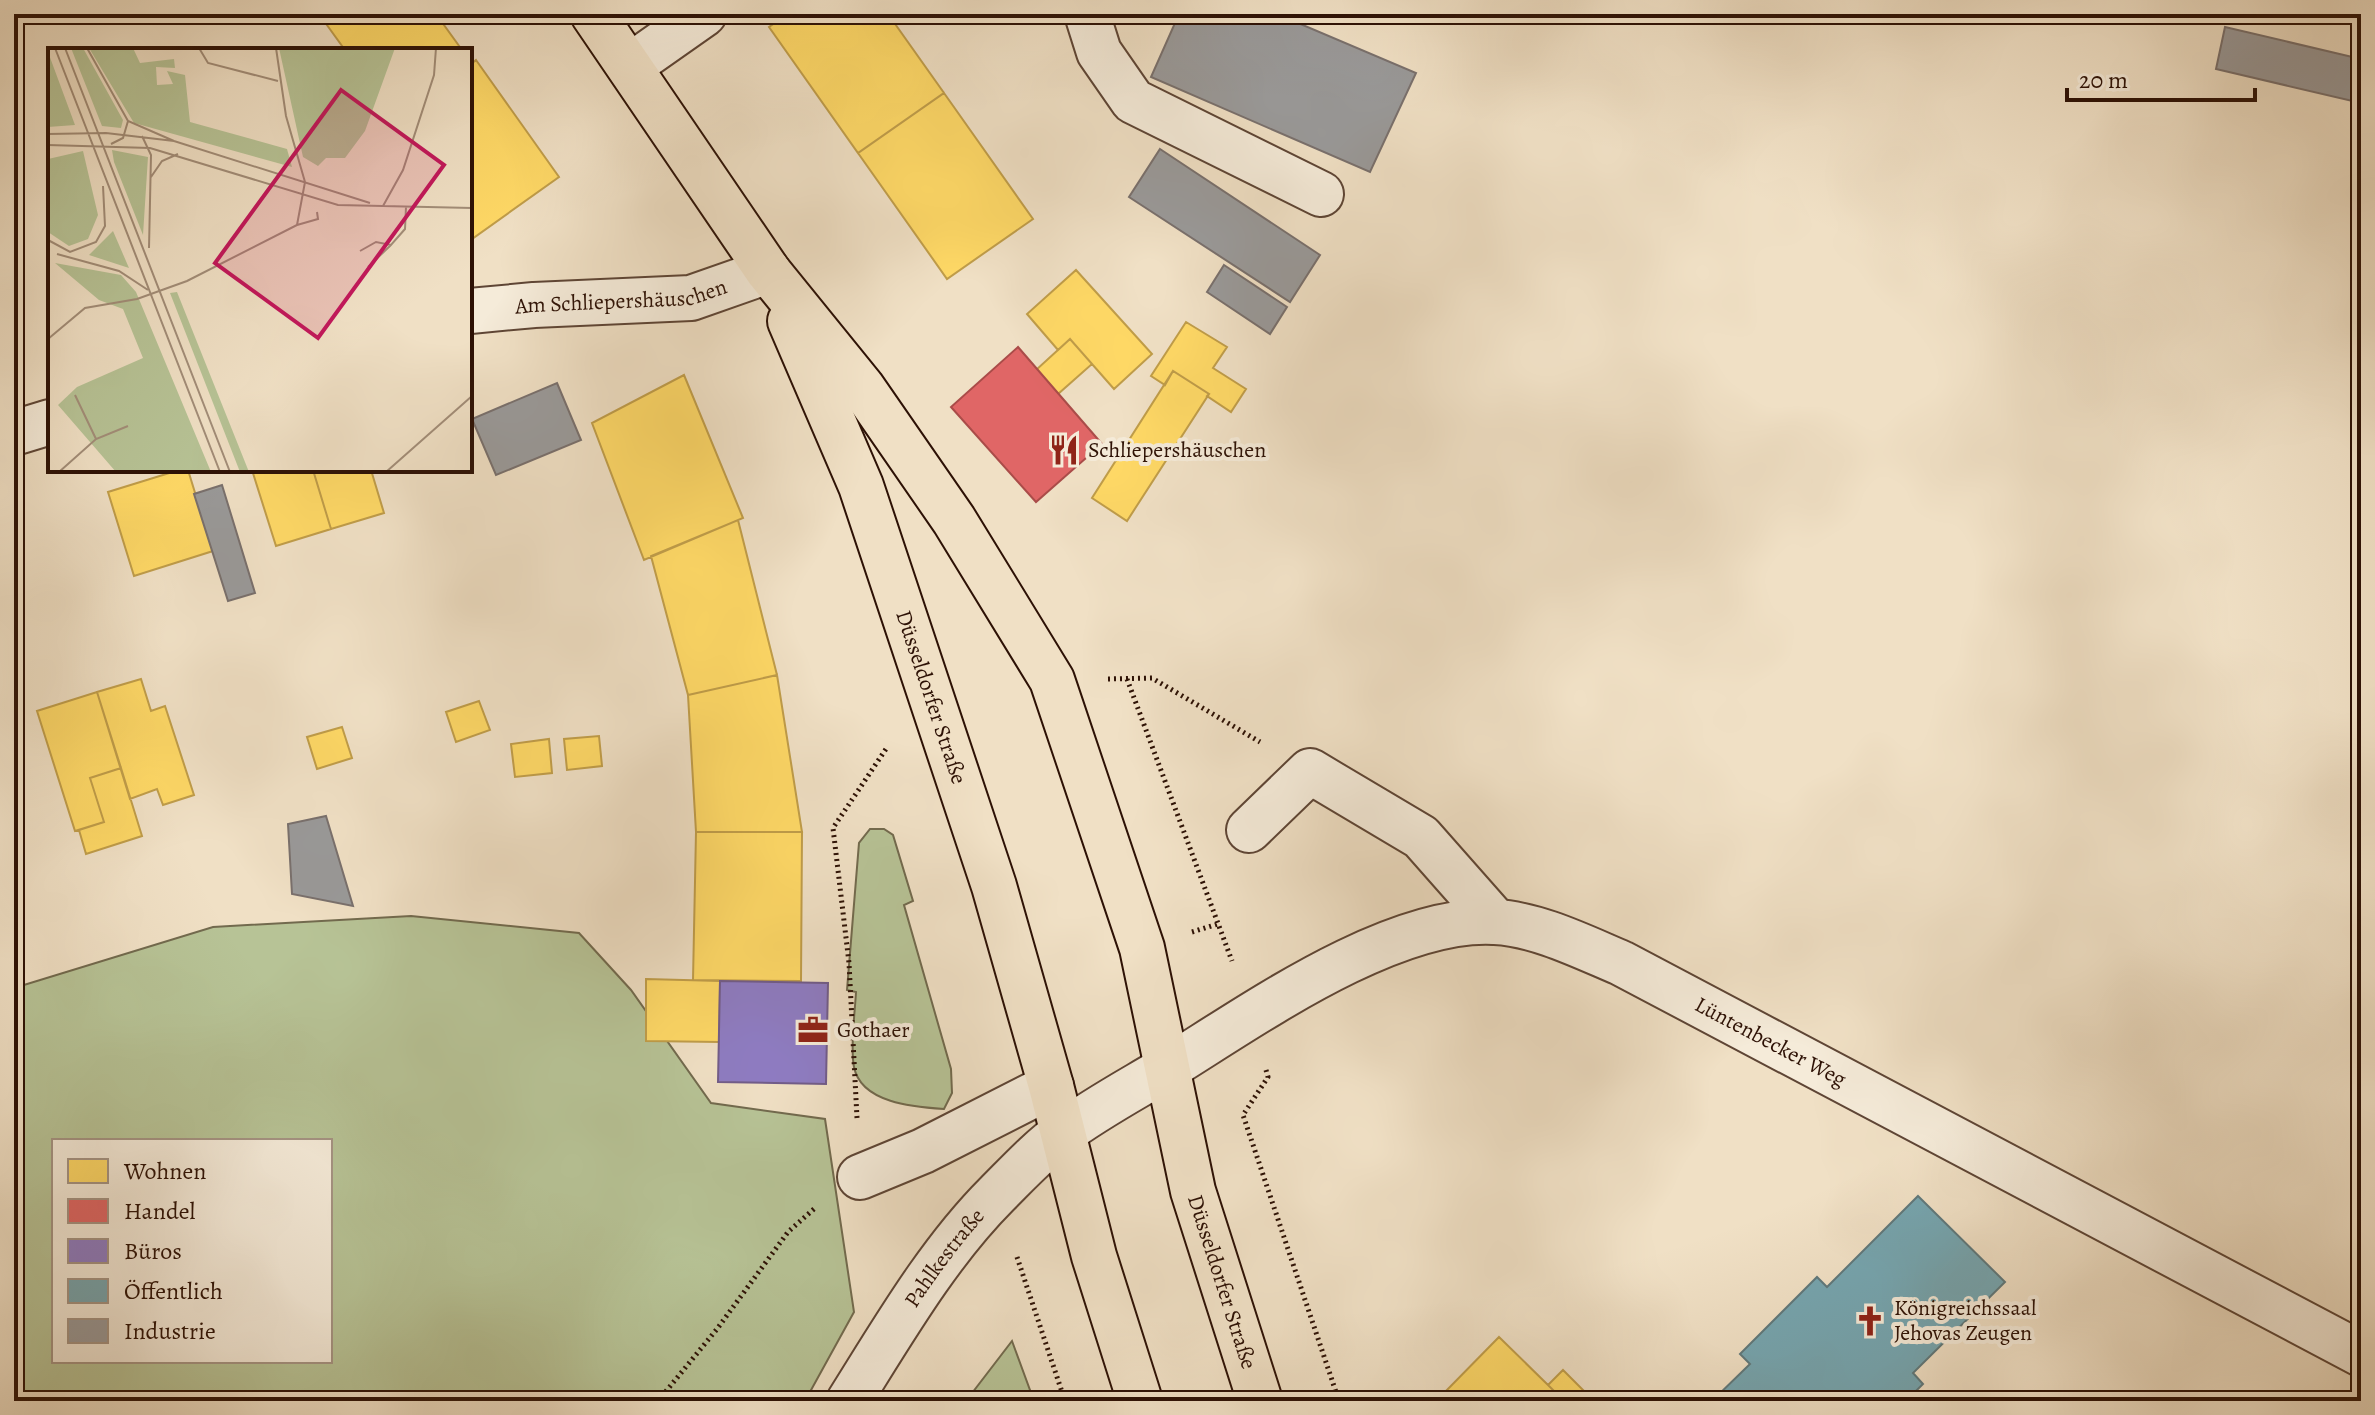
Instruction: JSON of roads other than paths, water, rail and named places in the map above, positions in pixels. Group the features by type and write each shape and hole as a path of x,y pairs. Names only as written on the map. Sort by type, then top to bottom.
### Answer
{"main road":[{"name":"Düsseldorfer Straße","path":"593,14 768,271 862,387 954,520 1052,680 1142,948 1193,1191 1260,1401"},
{"name":"Düsseldorfer Straße","path":"768,271 861,486 928,685 1014,951 1094,1256 1140,1401"}],"street":[{"path":"630,66 704,14"},
{"path":"1087,14 1099,52 1133,101 1321,194"},
{"name":"Am Schliepershäuschen","path":"472,311 691,298 768,271"},
{"path":"14,433 48,423"},
{"path":"1249,830 1310,771 1421,837 1496,922"},
{"name":"Lüntenbecker Weg","path":"1167,1069 1287,994 1408,936 1453,925 1496,922 1556,936 1621,963 2361,1354"},
{"path":"1062,1133 1167,1069"},
{"path":"860,1177 923,1151 1051,1086"},
{"name":"Pahlkestraße","path":"849,1401 907,1307 974,1219 1062,1133"}],"place":[{"name":"Schliepershäuschen","path":"1064,450"},
{"name":"Gothaer","path":"813,1030"},
{"name":"Königreichssaal Jehovas Zeugen","path":"1870,1321"}]}
